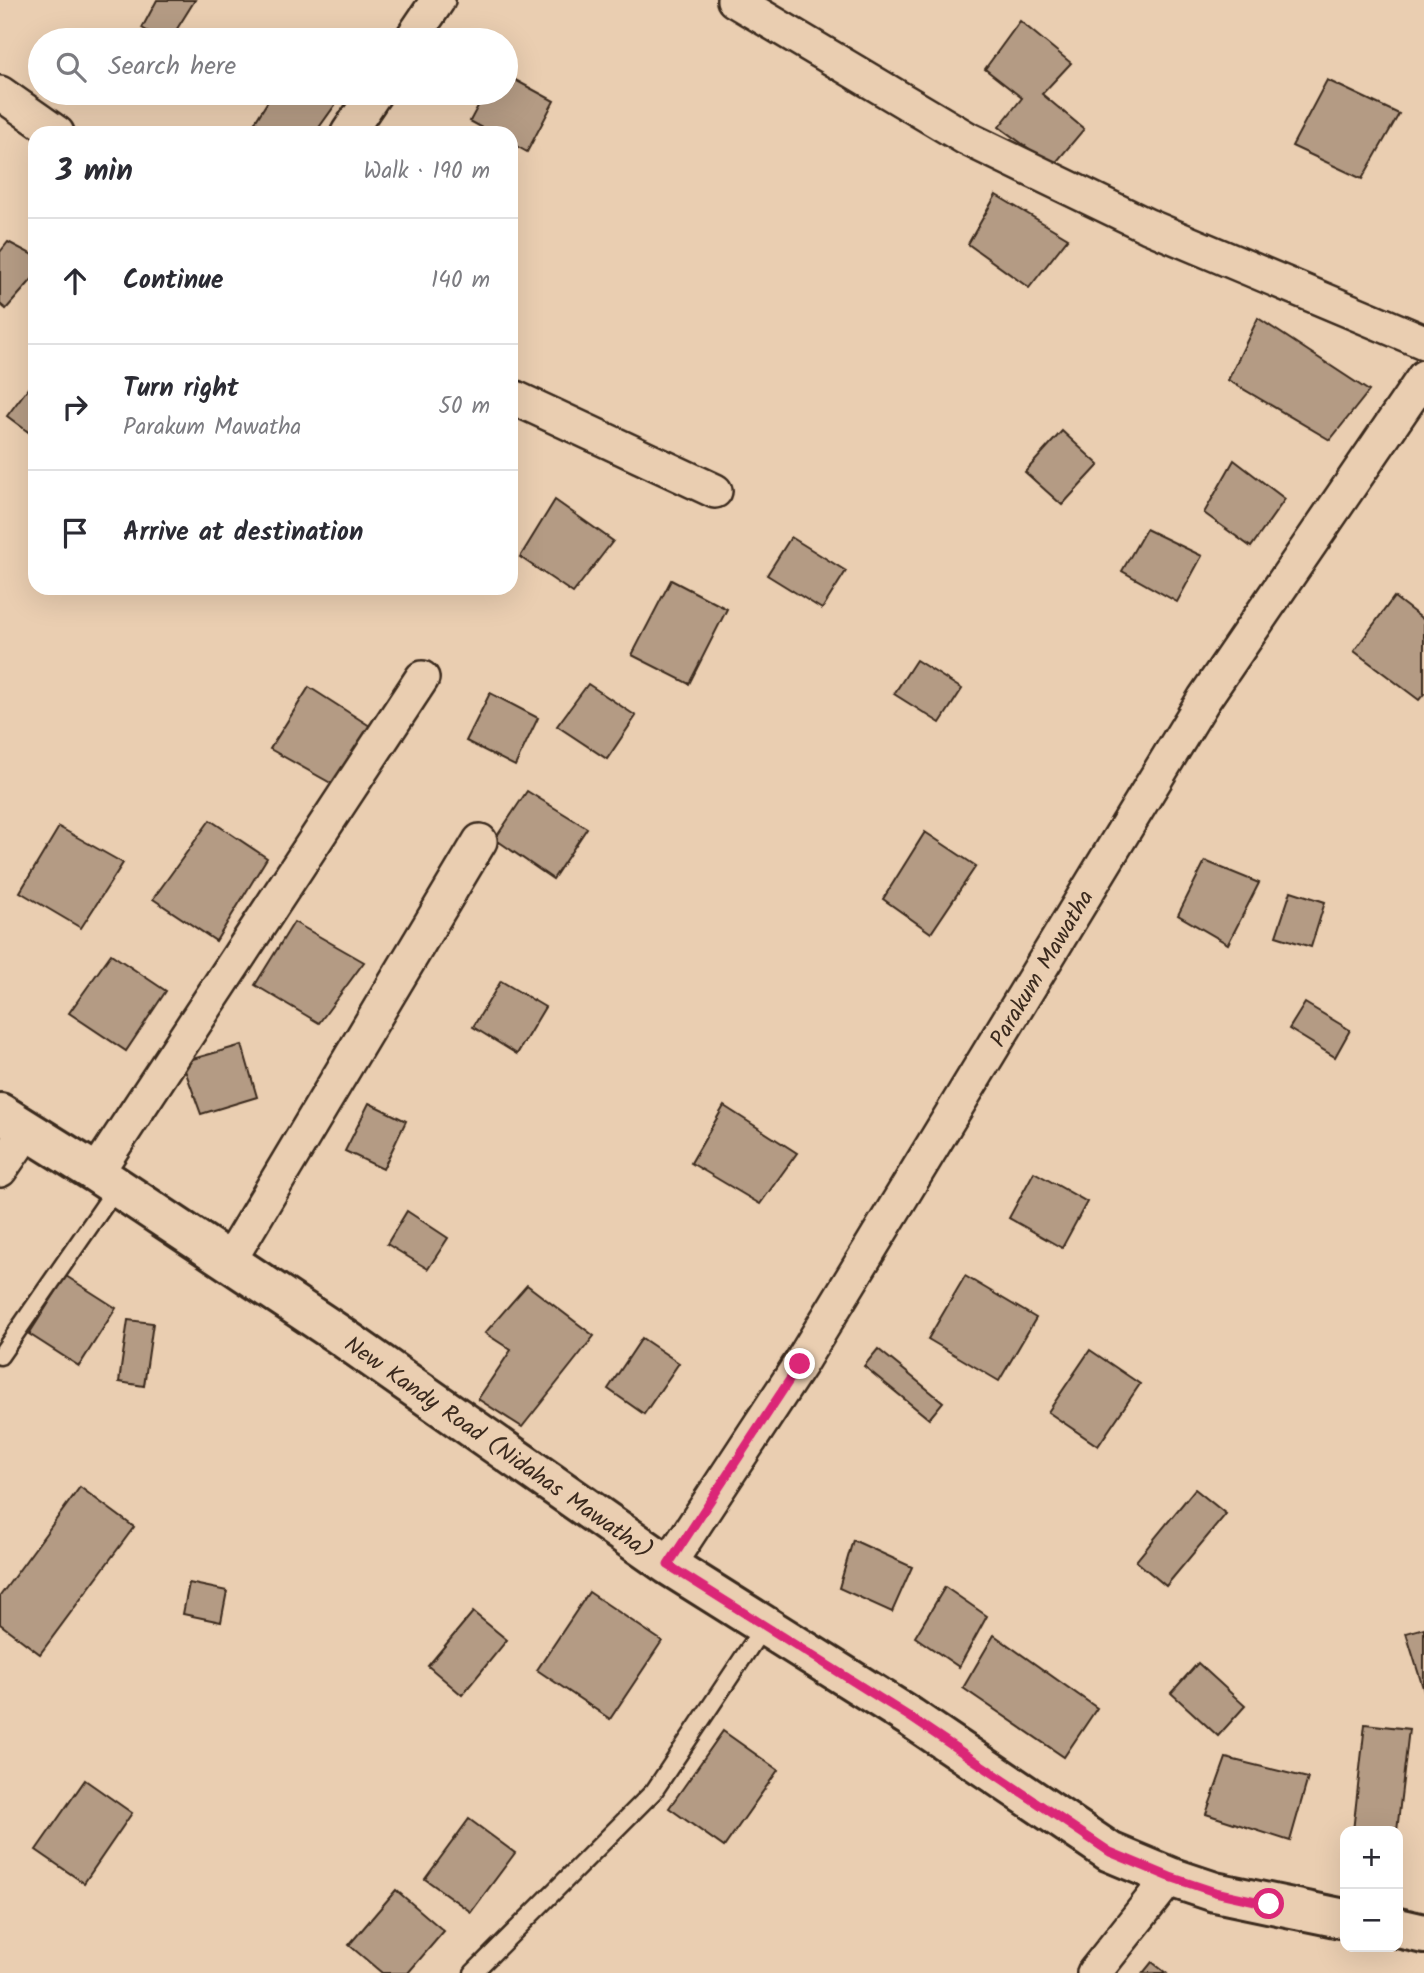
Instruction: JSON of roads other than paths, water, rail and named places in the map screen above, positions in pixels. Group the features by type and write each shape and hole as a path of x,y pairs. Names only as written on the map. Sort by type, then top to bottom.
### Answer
{"main road":[{"name":"New Kandy Road (Nidahas Mawatha)","path":"13,1122 107,1180 349,1342 668,1565 910,1717 1110,1852 1170,1877 1256,1901 1340,1918"},
{"path":"1403,1929 1424,1934"}],"street":[{"path":"419,28 438,0"},
{"path":"734,0 966,138 1148,226 1424,342"},
{"path":"0,93 47,126"},
{"path":"353,126 367,105"},
{"name":"Parakum Mawatha","path":"668,1565 800,1364 1204,699 1424,377"},
{"path":"518,399 715,491"},
{"path":"107,1180 422,678"},
{"path":"229,1261 480,841"},
{"path":"0,1170 13,1122"},
{"path":"1094,1973 1170,1877"}],"lane":[{"path":"0,1356 107,1180"},
{"path":"473,1973 654,1791 764,1626"}]}
